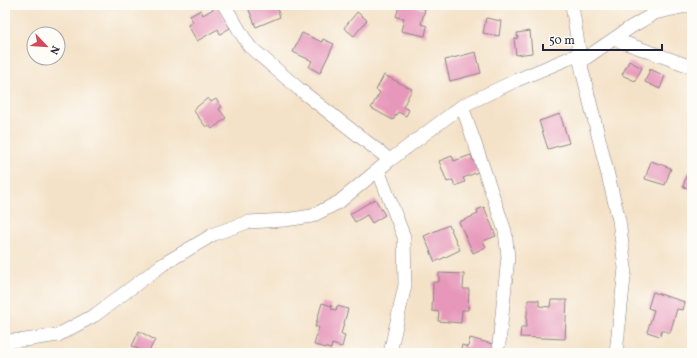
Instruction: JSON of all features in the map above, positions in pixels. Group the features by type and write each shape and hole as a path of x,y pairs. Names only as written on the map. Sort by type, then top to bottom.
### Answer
{"street":[{"path":"224,5 250,46 299,89 390,160"},
{"path":"572,5 580,58 619,220 625,268 616,353"},
{"path":"5,341 25,340 58,335 95,315 162,265 214,234 248,222 285,220 312,216 339,202 390,160 462,106 517,80 580,58 614,39 655,13 691,5"},
{"path":"614,39 692,67"},
{"path":"462,106 505,231 508,257 499,344"},
{"path":"378,170 404,237 405,285 390,353"}],"building":[{"path":"247,5 276,5 280,17 256,27"},
{"path":"402,5 425,9 421,24 427,26 425,36 401,31 404,18 396,17 399,6"},
{"path":"218,6 230,28 220,34 218,29 197,41 188,25 193,22 190,16 201,10 203,15"},
{"path":"357,12 367,20 354,36 344,28"},
{"path":"486,18 501,21 499,36 483,33"},
{"path":"530,31 532,53 516,55 514,39 518,38 517,33"},
{"path":"302,33 322,42 323,39 334,44 320,73 309,67 312,61 293,52"},
{"path":"476,52 481,73 450,81 445,60"},
{"path":"629,61 642,68 635,81 622,75"},
{"path":"650,69 665,76 660,89 645,82"},
{"path":"384,75 412,89 403,107 409,110 406,116 398,112 393,120 371,108 380,92 376,90"},
{"path":"208,98 211,102 216,99 222,107 219,109 226,118 212,129 209,125 206,127 193,110"},
{"path":"560,114 569,143 548,149 539,121"},
{"path":"471,155 478,172 463,178 465,182 455,186 453,180 447,182 439,161 452,156 454,161"},
{"path":"651,161 671,168 665,185 645,179"},
{"path":"687,173 692,174 692,189 683,187"},
{"path":"375,199 385,215 372,223 367,215 355,222 350,214"},
{"path":"484,207 496,236 483,241 486,247 473,253 459,222 478,214 477,210"},
{"path":"449,225 460,250 435,262 424,236"},
{"path":"439,273 464,274 463,289 469,289 468,310 462,310 461,323 438,321 439,312 432,311 433,282 439,282"},
{"path":"653,292 685,302 683,310 677,309 670,333 662,330 660,336 647,332 654,310 648,308"},
{"path":"528,300 539,300 539,306 550,307 551,300 567,300 565,339 520,337 521,327 526,327"},
{"path":"322,303 332,306 331,309 336,310 337,306 348,309 341,334 345,335 342,347 332,344 331,349 314,345 319,327 315,327"},
{"path":"139,331 155,340 148,353 132,346"},
{"path":"470,338 496,345 494,353 460,353 462,345 468,347"}]}
